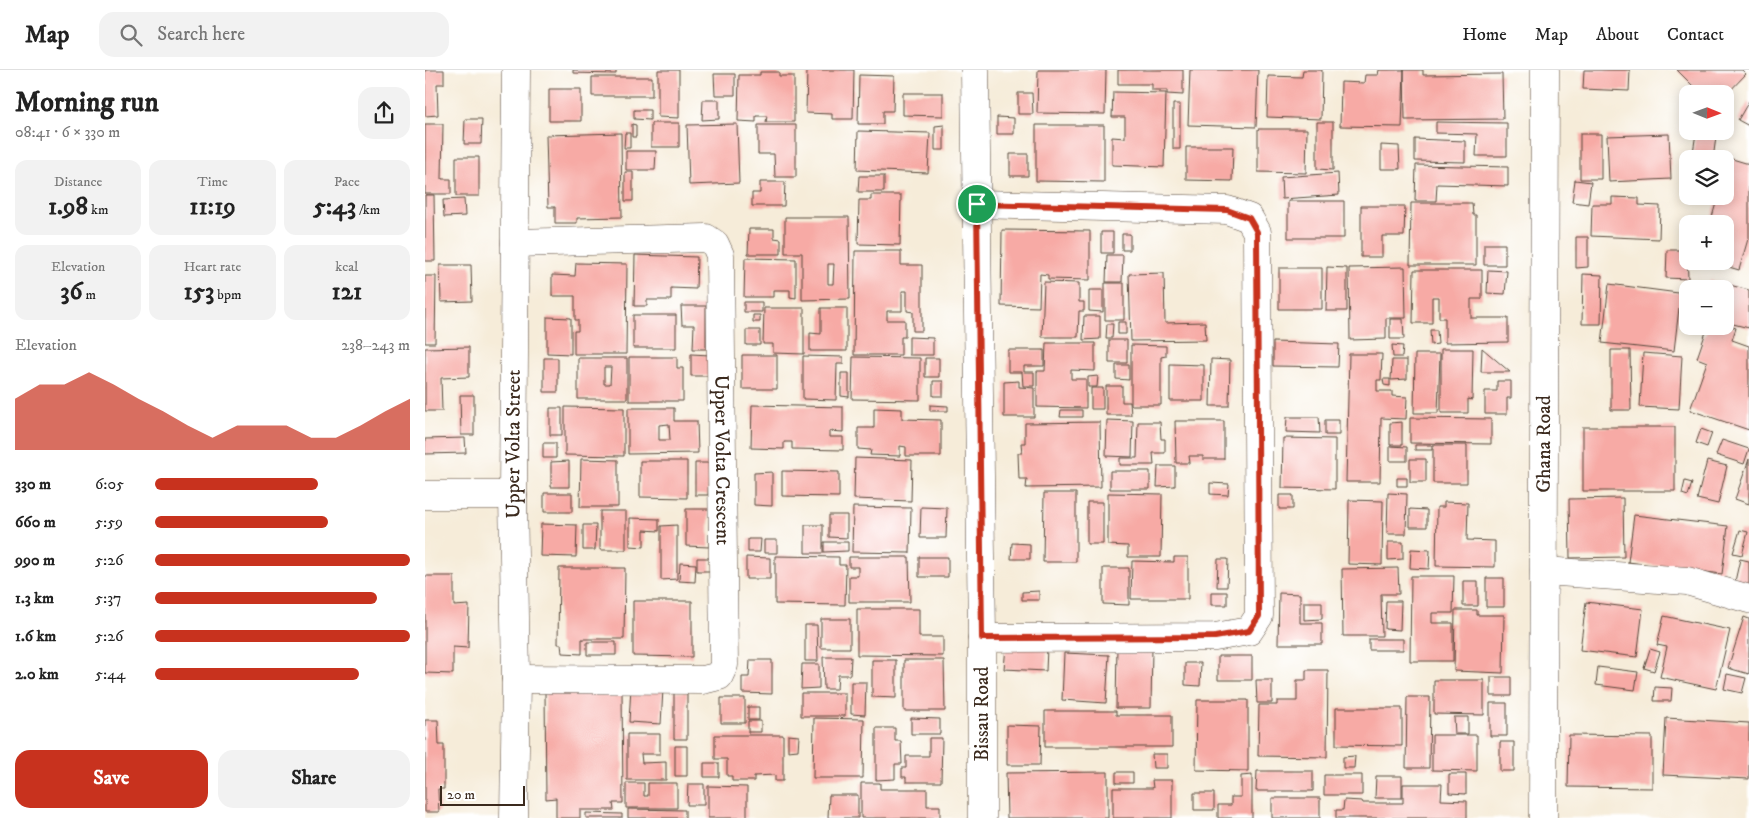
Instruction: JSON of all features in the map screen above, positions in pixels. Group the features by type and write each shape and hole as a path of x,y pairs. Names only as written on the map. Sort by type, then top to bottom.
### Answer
{"street":[{"name":"Upper Volta Street","path":"514,818 516,679 513,495 516,70"},
{"name":"Bissau Road","path":"975,70 982,638 982,818"},
{"name":"Ghana Road","path":"1543,818 1545,70"},
{"path":"977,204 1227,210 1249,218 1257,232 1259,616 1249,631 1215,637 982,638"},
{"name":"Upper Volta Crescent","path":"515,243 706,238 715,244 720,256 724,665 719,676 703,680 516,679"},
{"path":"425,495 513,495"},
{"path":"1544,570 1687,581 1749,600"}],"building":[{"path":"425,70 444,70 444,84 437,84 438,115 425,116"},
{"path":"573,70 616,70 616,74 573,73"},
{"path":"658,70 679,70 679,118 658,117"},
{"path":"807,70 854,70 853,119 832,119 832,114 806,113"},
{"path":"1038,70 1106,70 1105,114 1037,113"},
{"path":"1118,70 1183,70 1183,95 1167,94 1167,90 1152,90 1152,84 1118,84"},
{"path":"1190,70 1258,70 1256,127 1188,125"},
{"path":"1303,70 1322,70 1321,119 1267,117 1268,76 1302,77"},
{"path":"1379,70 1404,70 1402,127 1340,126 1341,82 1364,83 1365,75 1378,75"},
{"path":"1404,70 1423,70 1423,75 1502,74 1503,119 1405,120"},
{"path":"1584,70 1630,70 1629,91 1583,89"},
{"path":"1677,70 1742,70 1746,74 1734,87 1734,85 1692,85"},
{"path":"760,72 779,72 779,76 794,76 794,122 766,122 767,116 756,116 756,122 738,121 739,75 760,75"},
{"path":"714,74 735,74 735,95 715,95"},
{"path":"859,75 894,76 893,111 883,111 883,124 858,124"},
{"path":"592,77 652,77 652,96 592,96"},
{"path":"549,89 581,89 581,121 549,121"},
{"path":"1113,92 1166,93 1164,167 1112,165 1112,137 1125,138 1125,117 1112,117"},
{"path":"903,93 943,93 943,116 903,115"},
{"path":"1018,93 1032,93 1033,114 1018,114"},
{"path":"703,100 719,100 719,119 702,120"},
{"path":"1749,101 1749,126 1738,120"},
{"path":"1173,104 1180,104 1180,149 1173,149"},
{"path":"634,110 650,110 650,120 634,119"},
{"path":"997,117 1014,118 1014,134 997,134"},
{"path":"465,119 482,119 481,144 464,144"},
{"path":"1317,122 1333,122 1333,170 1317,169"},
{"path":"1436,122 1507,123 1507,156 1476,156 1477,134 1436,133"},
{"path":"651,123 679,123 679,147 651,147"},
{"path":"425,124 443,124 442,179 451,179 451,194 425,194"},
{"path":"632,124 636,125 636,137 632,137"},
{"path":"737,124 739,183 689,185 687,125"},
{"path":"758,125 796,125 796,177 775,177 774,154 758,154"},
{"path":"944,125 944,150 935,150 935,126"},
{"path":"1036,125 1104,125 1104,182 1036,181"},
{"path":"1258,129 1307,129 1306,173 1258,172"},
{"path":"858,131 930,133 928,173 857,170"},
{"path":"621,133 622,217 577,218 577,223 555,223 555,207 548,207 546,135"},
{"path":"625,133 630,133 630,148 624,148"},
{"path":"1580,134 1601,134 1601,179 1580,179"},
{"path":"1669,134 1671,179 1609,182 1607,136"},
{"path":"1415,139 1465,141 1465,162 1415,161"},
{"path":"1695,140 1716,140 1714,150 1693,150"},
{"path":"1381,145 1399,146 1400,169 1381,169"},
{"path":"1186,147 1233,147 1232,181 1186,180"},
{"path":"626,151 656,151 655,170 626,170"},
{"path":"1010,154 1028,154 1028,176 1010,176"},
{"path":"456,157 479,157 479,196 456,196"},
{"path":"1734,160 1749,164 1749,239 1739,270 1734,269 1734,215 1713,215 1715,205 1734,205"},
{"path":"1416,165 1508,167 1508,186 1437,184 1436,201 1415,201"},
{"path":"625,172 633,172 633,201 625,201"},
{"path":"1338,173 1339,195 1282,199 1281,177"},
{"path":"859,176 884,176 884,192 858,192"},
{"path":"1575,180 1591,182 1588,204 1572,202"},
{"path":"760,182 785,182 784,206 752,206 752,193 760,193"},
{"path":"425,195 434,195 435,261 425,261"},
{"path":"871,195 901,195 900,245 858,244 859,200 871,200"},
{"path":"1612,197 1639,198 1639,205 1660,206 1659,239 1591,236 1592,204 1612,204"},
{"path":"464,199 465,216 444,217 443,200"},
{"path":"1288,201 1344,201 1344,238 1288,238"},
{"path":"1411,203 1472,203 1473,215 1476,215 1476,265 1410,265"},
{"path":"1361,206 1405,206 1404,236 1382,236 1382,257 1361,257"},
{"path":"785,217 849,217 850,299 802,300 802,253 785,253","holes":["828,264 834,264 833,284 828,284"]},
{"path":"749,229 774,229 774,238 781,239 781,254 748,254"},
{"path":"1002,230 1090,231 1090,280 1048,279 1048,275 1040,274 1039,307 1001,306"},
{"path":"1101,232 1113,232 1113,253 1101,253"},
{"path":"1122,234 1130,234 1130,250 1122,250"},
{"path":"1576,237 1588,237 1588,267 1576,268"},
{"path":"1484,244 1505,244 1505,265 1484,265"},
{"path":"1667,250 1679,250 1679,270 1688,270 1688,279 1666,278"},
{"path":"855,251 901,251 901,265 922,265 922,331 913,331 913,312 907,311 907,291 902,291 902,311 887,311 887,320 905,320 905,337 901,337 901,355 854,355"},
{"path":"635,255 697,257 696,289 671,288 671,300 647,300 647,306 634,306"},
{"path":"1107,255 1123,255 1122,282 1106,282"},
{"path":"745,258 796,259 796,298 790,297 790,290 773,290 773,297 744,297"},
{"path":"576,263 627,264 626,354 574,354 574,331 578,331 578,320 575,320 575,296 552,296 552,275 575,276"},
{"path":"440,265 471,265 472,301 441,302"},
{"path":"1327,267 1347,268 1347,311 1326,311"},
{"path":"1405,267 1406,318 1386,318 1386,339 1350,340 1349,268"},
{"path":"1279,268 1322,268 1322,309 1279,309"},
{"path":"1414,270 1482,270 1482,299 1471,299 1471,318 1508,318 1508,342 1445,343 1445,318 1439,318 1439,297 1432,297 1432,323 1413,323"},
{"path":"1488,270 1507,271 1505,294 1487,293"},
{"path":"1164,273 1165,323 1205,322 1206,340 1131,341 1129,274"},
{"path":"1583,274 1602,275 1601,324 1582,324"},
{"path":"425,276 436,276 435,343 425,343"},
{"path":"1044,282 1079,283 1079,302 1084,302 1084,311 1079,311 1078,337 1042,337"},
{"path":"1105,283 1124,283 1124,320 1105,320"},
{"path":"1609,284 1679,293 1674,351 1602,343"},
{"path":"1734,286 1749,290 1749,328 1734,324"},
{"path":"1089,290 1103,290 1103,312 1089,311"},
{"path":"744,302 762,302 762,312 744,312"},
{"path":"681,306 706,306 706,349 693,349 694,325 682,325"},
{"path":"764,308 804,308 804,354 773,353 773,344 763,344"},
{"path":"821,308 847,308 847,351 810,351 810,333 821,334"},
{"path":"633,315 676,315 676,348 633,348"},
{"path":"753,315 760,315 760,322 753,322"},
{"path":"1084,316 1100,316 1100,339 1083,340"},
{"path":"547,317 571,318 571,354 547,353"},
{"path":"1390,319 1403,319 1404,339 1390,339"},
{"path":"1118,322 1126,322 1126,334 1118,334"},
{"path":"1107,324 1113,324 1112,338 1106,338"},
{"path":"746,330 760,330 760,345 746,345"},
{"path":"1430,330 1437,330 1438,344 1431,345"},
{"path":"1705,335 1734,335 1732,340 1749,346 1749,430 1690,410 1707,362 1697,358"},
{"path":"909,337 933,338 933,355 909,355"},
{"path":"1109,340 1127,340 1127,363 1109,363"},
{"path":"1273,342 1339,344 1338,367 1273,366"},
{"path":"1046,343 1095,343 1095,371 1071,370 1071,379 1086,379 1086,408 1037,407 1037,371 1045,371"},
{"path":"1131,345 1166,346 1166,356 1161,357 1161,405 1131,405"},
{"path":"1392,345 1403,346 1402,357 1393,357"},
{"path":"469,347 469,377 441,378 442,411 425,411 425,348"},
{"path":"1482,348 1510,372 1481,372"},
{"path":"1441,349 1473,349 1472,400 1468,399 1468,413 1441,413"},
{"path":"1008,350 1044,350 1044,366 1024,366 1024,372 1034,372 1034,386 1023,386 1022,372 1008,372"},
{"path":"1611,350 1630,350 1631,410 1611,410"},
{"path":"1643,353 1682,356 1679,409 1640,407"},
{"path":"691,354 710,355 709,376 691,376"},
{"path":"1349,354 1382,354 1381,380 1377,380 1377,391 1392,391 1392,396 1407,397 1406,419 1381,418 1380,482 1346,482"},
{"path":"1415,354 1440,354 1438,413 1414,413"},
{"path":"742,355 777,355 777,389 742,389"},
{"path":"803,356 843,357 843,364 837,364 836,400 803,399"},
{"path":"629,357 677,357 677,368 683,368 683,401 629,401"},
{"path":"853,357 920,358 920,400 852,399"},
{"path":"544,358 558,358 558,392 544,392"},
{"path":"578,358 627,358 627,399 578,399","holes":["604,367 611,367 610,384 604,384"]},
{"path":"925,358 939,358 939,377 925,377"},
{"path":"1211,359 1230,360 1229,406 1210,406"},
{"path":"1392,360 1407,360 1407,379 1391,380"},
{"path":"1170,364 1204,365 1204,401 1170,401"},
{"path":"1116,365 1129,365 1129,380 1116,379"},
{"path":"841,373 849,373 849,397 841,396"},
{"path":"1098,376 1097,387 1088,387 1088,377"},
{"path":"1383,379 1390,379 1390,386 1384,385"},
{"path":"933,381 943,381 943,396 933,396"},
{"path":"1019,381 1019,387 1034,388 1034,417 1004,417 1004,382"},
{"path":"1497,381 1511,381 1511,398 1507,398 1507,414 1485,414 1485,391 1497,391"},
{"path":"1106,386 1122,386 1122,402 1130,402 1131,415 1106,415"},
{"path":"1091,388 1103,388 1103,409 1091,409"},
{"path":"460,395 474,395 474,435 461,435"},
{"path":"752,405 843,407 843,432 829,431 829,437 843,437 843,450 792,449 792,442 784,442 784,449 751,448"},
{"path":"930,405 948,406 948,411 930,411"},
{"path":"565,407 624,408 624,456 565,455"},
{"path":"550,408 562,408 562,435 550,435"},
{"path":"628,408 674,408 674,421 697,421 698,453 628,454","holes":["669,424 670,440 659,440 659,425"]},
{"path":"874,408 902,409 902,419 941,420 941,456 906,456 906,447 900,446 900,456 870,455 871,450 858,449 858,428 874,428"},
{"path":"1061,410 1082,410 1082,417 1060,417"},
{"path":"1287,417 1319,417 1320,433 1286,432"},
{"path":"1410,418 1491,419 1491,444 1410,443"},
{"path":"1107,420 1133,421 1132,457 1106,456"},
{"path":"1325,420 1339,420 1339,435 1325,435"},
{"path":"1175,421 1224,421 1224,459 1203,459 1203,456 1189,456 1190,463 1176,463"},
{"path":"1100,422 1101,487 1026,488 1027,479 1019,479 1018,453 1022,453 1021,443 1025,443 1025,423"},
{"path":"1138,422 1160,422 1161,439 1165,439 1165,453 1153,453 1154,465 1120,465 1120,458 1137,458"},
{"path":"1402,422 1402,445 1390,445 1390,423"},
{"path":"1583,427 1675,427 1675,491 1583,491"},
{"path":"1701,429 1712,433 1707,447 1696,443"},
{"path":"465,438 466,453 425,454 425,439"},
{"path":"1283,438 1335,439 1335,489 1282,488"},
{"path":"1722,440 1749,449 1744,464 1716,455"},
{"path":"543,443 556,443 556,458 543,458"},
{"path":"1415,445 1432,445 1432,450 1415,450"},
{"path":"1433,445 1467,445 1467,483 1433,483"},
{"path":"1390,446 1407,447 1407,461 1390,461"},
{"path":"855,458 912,460 911,501 854,499"},
{"path":"581,459 618,460 618,507 580,507"},
{"path":"1410,459 1426,459 1426,482 1410,482"},
{"path":"1749,459 1749,504 1735,499"},
{"path":"569,461 569,487 551,487 551,462"},
{"path":"640,461 687,461 687,498 640,497"},
{"path":"1707,461 1727,466 1718,504 1697,499"},
{"path":"695,463 709,463 708,495 695,495"},
{"path":"1158,466 1175,466 1175,486 1157,487"},
{"path":"782,471 839,472 839,497 782,496"},
{"path":"1110,471 1150,471 1150,489 1110,489"},
{"path":"772,472 772,506 754,505 754,473"},
{"path":"1397,478 1407,478 1407,486 1397,486"},
{"path":"1685,481 1692,483 1688,496 1682,494"},
{"path":"1210,483 1229,484 1228,495 1210,494"},
{"path":"544,493 572,493 572,512 544,512"},
{"path":"1044,493 1076,493 1076,562 1043,562"},
{"path":"1108,493 1162,494 1161,557 1128,557 1128,546 1108,545"},
{"path":"1388,493 1407,494 1406,534 1387,534"},
{"path":"1279,495 1293,495 1293,509 1279,509"},
{"path":"1623,498 1624,557 1570,558 1569,499"},
{"path":"1349,500 1383,501 1382,565 1348,564"},
{"path":"1087,502 1103,502 1103,544 1087,544"},
{"path":"1444,502 1468,503 1467,540 1495,541 1495,567 1436,566 1437,507 1444,507"},
{"path":"853,507 911,508 910,553 852,552"},
{"path":"921,507 947,508 946,538 920,538"},
{"path":"686,509 709,509 709,547 686,546"},
{"path":"1410,509 1427,510 1427,527 1410,527"},
{"path":"600,511 626,511 626,550 600,550"},
{"path":"829,515 847,515 847,538 829,537"},
{"path":"1634,515 1728,526 1722,574 1628,562"},
{"path":"630,518 659,519 659,531 644,530 644,547 630,546"},
{"path":"541,524 577,525 576,557 540,556"},
{"path":"583,525 596,525 595,550 583,550"},
{"path":"677,525 677,579 661,580 661,526"},
{"path":"805,525 823,525 823,553 805,553"},
{"path":"1740,530 1748,532 1742,555 1733,553"},
{"path":"748,539 761,539 760,552 748,552"},
{"path":"764,540 777,540 777,553 764,553"},
{"path":"824,542 848,542 848,551 824,552"},
{"path":"1388,542 1403,542 1403,559 1388,560"},
{"path":"1012,543 1030,544 1030,559 1011,559"},
{"path":"1411,549 1430,550 1429,569 1410,568"},
{"path":"775,556 839,557 839,565 846,565 845,605 775,604"},
{"path":"746,557 770,558 770,579 746,579"},
{"path":"849,557 909,557 910,602 849,602 849,576 858,576 858,567 849,567"},
{"path":"919,557 948,557 948,577 919,577"},
{"path":"1174,557 1188,557 1188,599 1131,599 1132,561 1174,562"},
{"path":"697,558 710,558 710,571 697,571"},
{"path":"1218,559 1228,559 1227,587 1217,587"},
{"path":"1740,559 1749,561 1749,590 1734,586"},
{"path":"680,563 696,564 695,582 679,581"},
{"path":"559,568 625,568 624,639 582,639 582,654 562,653 561,644 558,644"},
{"path":"1103,568 1129,568 1129,605 1103,604"},
{"path":"1398,568 1399,594 1381,594 1382,636 1343,636 1342,569"},
{"path":"425,576 454,576 454,606 469,605 468,648 453,647 453,674 425,673"},
{"path":"1411,576 1454,576 1453,613 1432,613 1432,623 1453,623 1453,661 1410,661"},
{"path":"1486,578 1504,578 1504,607 1486,607"},
{"path":"1463,581 1478,581 1478,606 1463,606"},
{"path":"1039,591 1039,600 1022,600 1022,592"},
{"path":"1211,592 1227,592 1227,605 1211,605"},
{"path":"1279,593 1300,594 1300,623 1322,623 1322,644 1278,644"},
{"path":"633,601 692,601 692,657 633,656"},
{"path":"1386,601 1401,601 1400,630 1385,629"},
{"path":"1304,602 1322,602 1322,619 1304,620"},
{"path":"1586,602 1643,609 1637,657 1580,650"},
{"path":"857,609 919,609 919,637 943,637 943,656 857,655"},
{"path":"1455,610 1477,610 1477,615 1504,615 1503,673 1454,671"},
{"path":"1664,616 1730,630 1716,689 1660,677 1667,647 1657,645"},
{"path":"1744,617 1749,619 1749,674 1728,668"},
{"path":"821,619 850,619 850,648 821,648"},
{"path":"805,625 817,625 818,661 805,661"},
{"path":"1369,639 1403,639 1403,650 1369,650"},
{"path":"587,642 616,642 616,655 587,655"},
{"path":"1006,646 1047,648 1046,671 1004,669"},
{"path":"1117,646 1152,647 1151,708 1116,708"},
{"path":"1650,649 1660,652 1654,671 1644,668"},
{"path":"1064,653 1109,655 1106,703 1062,700"},
{"path":"1218,656 1252,656 1252,680 1218,680"},
{"path":"823,657 851,657 850,675 838,675 837,689 824,689"},
{"path":"750,660 772,660 772,694 742,693 742,677 749,677"},
{"path":"872,660 896,660 896,698 872,697"},
{"path":"904,660 944,660 945,711 904,711"},
{"path":"1185,663 1201,663 1200,686 1185,685"},
{"path":"802,664 819,664 819,688 801,689"},
{"path":"1598,667 1638,672 1635,690 1596,685"},
{"path":"1306,670 1328,670 1327,757 1258,756 1259,705 1277,705 1277,701 1297,701 1297,680 1306,680"},
{"path":"1727,674 1746,678 1742,693 1724,689"},
{"path":"1491,677 1511,677 1511,696 1491,696"},
{"path":"1256,680 1272,680 1272,703 1257,703"},
{"path":"1434,680 1484,680 1484,715 1434,714"},
{"path":"851,682 866,682 865,715 851,714"},
{"path":"631,687 663,689 661,724 629,722"},
{"path":"1655,687 1672,688 1671,701 1654,701"},
{"path":"622,690 623,803 613,803 614,810 580,810 580,818 556,818 556,798 546,799 545,691"},
{"path":"674,692 687,692 687,739 674,739"},
{"path":"801,693 845,693 845,716 801,716"},
{"path":"1407,697 1430,697 1429,768 1406,768"},
{"path":"721,698 745,698 745,723 721,723"},
{"path":"1197,700 1248,700 1248,771 1196,770"},
{"path":"1490,703 1507,703 1507,736 1490,736"},
{"path":"748,707 759,707 759,720 748,720"},
{"path":"1336,708 1402,708 1402,746 1336,745"},
{"path":"1045,711 1116,711 1116,715 1172,715 1172,747 1045,747"},
{"path":"1454,717 1468,717 1468,734 1455,734"},
{"path":"814,718 864,719 863,778 813,778"},
{"path":"911,718 940,719 940,734 911,734"},
{"path":"1666,718 1749,723 1749,779 1663,775"},
{"path":"425,720 438,720 439,745 444,745 444,789 438,789 439,812 425,812"},
{"path":"748,721 761,721 761,732 748,732"},
{"path":"1007,725 1041,726 1040,765 1007,765"},
{"path":"876,728 895,728 895,741 901,741 902,764 895,764 895,779 876,780"},
{"path":"627,734 660,734 660,754 641,754 642,763 666,762 666,780 627,780"},
{"path":"715,735 783,735 783,781 775,781 775,775 754,776 754,781 732,781 732,776 727,776 727,759 715,759"},
{"path":"788,735 799,736 798,750 788,751"},
{"path":"1432,735 1477,735 1477,771 1432,770"},
{"path":"1569,735 1652,736 1652,788 1568,787"},
{"path":"929,738 942,738 941,782 906,782 906,777 902,777 902,768 906,768 906,756 929,756"},
{"path":"1500,742 1514,742 1514,771 1500,771"},
{"path":"675,746 687,746 687,776 675,776"},
{"path":"1152,754 1167,754 1167,768 1153,768"},
{"path":"1355,756 1354,768 1343,768 1343,757"},
{"path":"704,763 719,763 719,777 704,777"},
{"path":"1257,771 1313,771 1313,791 1256,791"},
{"path":"1108,772 1108,818 1007,818 1006,773"},
{"path":"1116,772 1133,772 1133,783 1116,783"},
{"path":"1449,774 1466,774 1466,794 1449,793"},
{"path":"1252,775 1252,818 1218,818 1218,805 1231,805 1231,797 1241,797 1241,776"},
{"path":"1324,775 1362,775 1362,795 1324,795"},
{"path":"1376,776 1402,776 1402,798 1375,798"},
{"path":"1152,780 1172,780 1172,818 1113,818 1113,788 1153,788"},
{"path":"626,783 644,783 644,796 648,796 648,783 677,783 677,808 626,808"},
{"path":"861,783 880,783 880,789 927,789 927,806 940,806 940,818 861,818"},
{"path":"688,784 704,784 704,805 687,805"},
{"path":"1403,784 1442,784 1441,800 1467,801 1467,818 1336,818 1336,810 1343,810 1344,800 1362,801 1363,803 1403,803"},
{"path":"708,786 747,787 747,818 708,818"},
{"path":"1194,793 1214,793 1214,810 1194,810"},
{"path":"829,795 858,795 858,818 828,818"},
{"path":"1272,798 1320,798 1320,818 1272,818"},
{"path":"628,809 685,810 685,818 628,818"},
{"path":"586,813 622,814 622,818 586,818"}],"route":[{"path":"977,204 1227,210 1249,218 1257,232 1259,616 1249,631 1215,637 982,638 977,204"}]}
